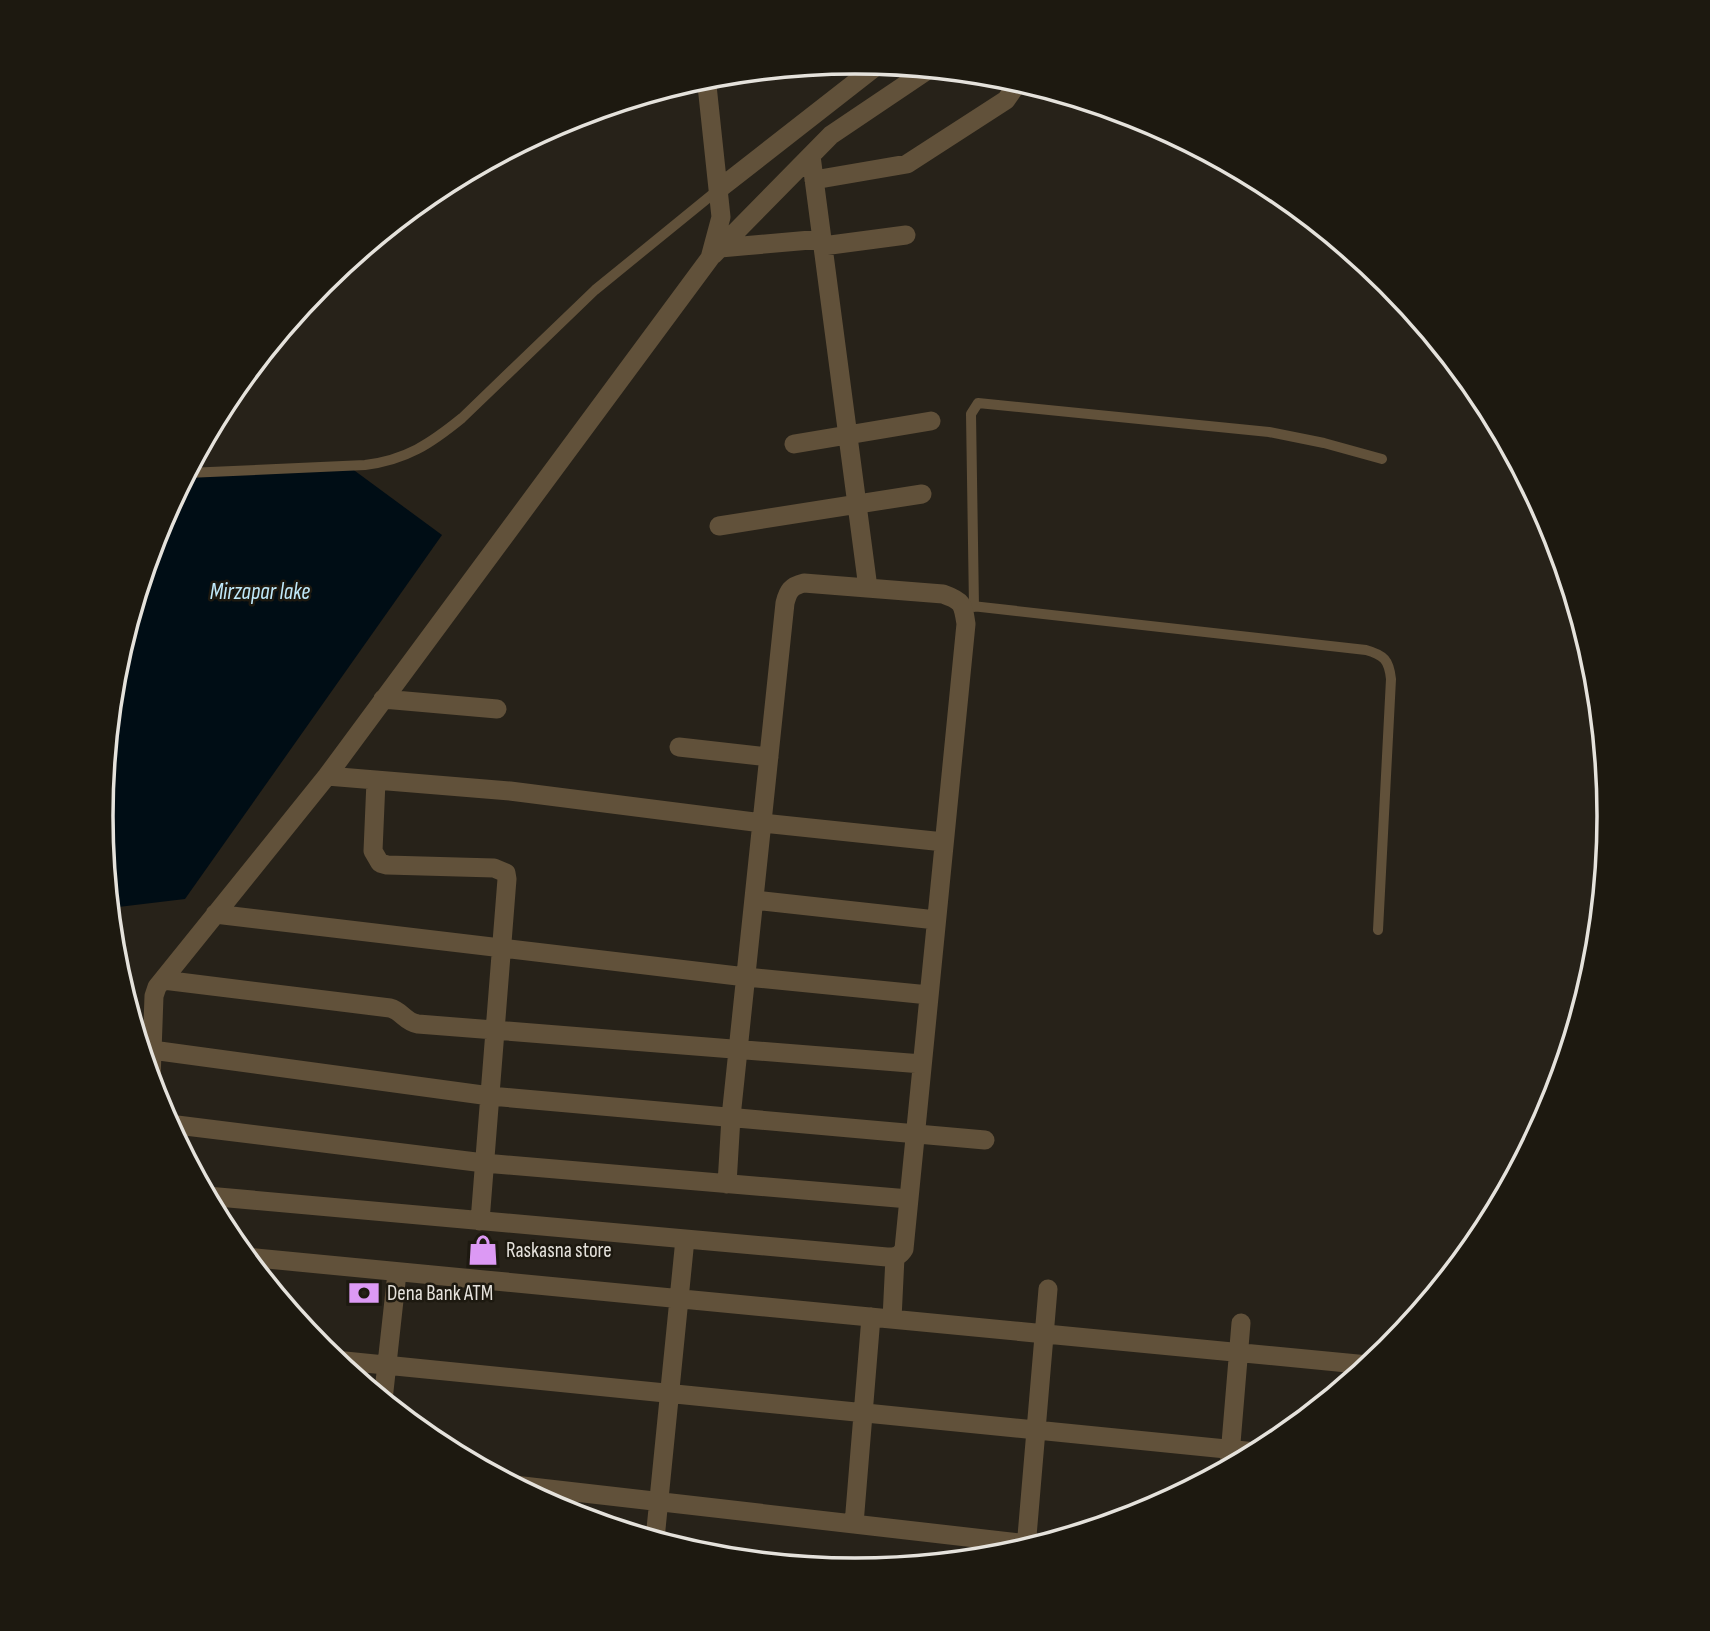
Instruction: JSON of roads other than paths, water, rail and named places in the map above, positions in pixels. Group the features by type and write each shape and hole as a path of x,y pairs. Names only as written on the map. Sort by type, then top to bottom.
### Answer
{"street":[{"path":"719,189 866,74"},
{"path":"152,1054 154,996 157,987 327,776 715,253 840,128 918,76"},
{"path":"707,89 719,189 720,217 715,253"},
{"path":"814,180 907,164 1006,100 1012,91"},
{"path":"811,156 868,588"},
{"path":"715,253 906,235"},
{"path":"793,444 931,421"},
{"path":"719,526 922,494"},
{"path":"219,1197 895,1257 901,1254 904,1248 969,606 956,598 943,594 804,583 794,585 788,591 738,1048 727,1184"},
{"path":"383,699 496,709"},
{"path":"679,747 769,757"},
{"path":"327,776 510,791 762,823 944,842"},
{"path":"376,782 373,850 380,863 494,868 506,873 480,1221"},
{"path":"754,900 936,920"},
{"path":"215,914 746,977 929,995"},
{"path":"163,979 396,1009 411,1023 922,1064"},
{"path":"152,1050 490,1096 985,1140"},
{"path":"181,1126 484,1163 909,1199"},
{"path":"656,1530 685,1239"},
{"path":"892,1319 895,1257"},
{"path":"260,1258 1354,1364"},
{"path":"384,1388 397,1273"},
{"path":"1029,1536 1035,1430 1048,1289"},
{"path":"854,1524 871,1317"},
{"path":"1230,1455 1241,1323"},
{"path":"354,1362 1035,1430 1227,1458"},
{"path":"543,1488 1004,1542"}],"lane":[{"path":"198,472 365,465 392,461 416,450 440,436 462,418 595,290 719,189"},
{"path":"1378,930 1391,679 1389,664 1381,655 1366,650 969,606 971,414 978,403 1269,432 1382,459"}],"water":[{"name":"Mirzapar lake","path":"351,468 442,535 185,899 119,907 113,816 119,719 127,671 152,577 169,532 195,476"}],"place":[{"name":"Raskasna store","path":"483,1250"},
{"name":"Dena Bank ATM","path":"364,1293"}]}
